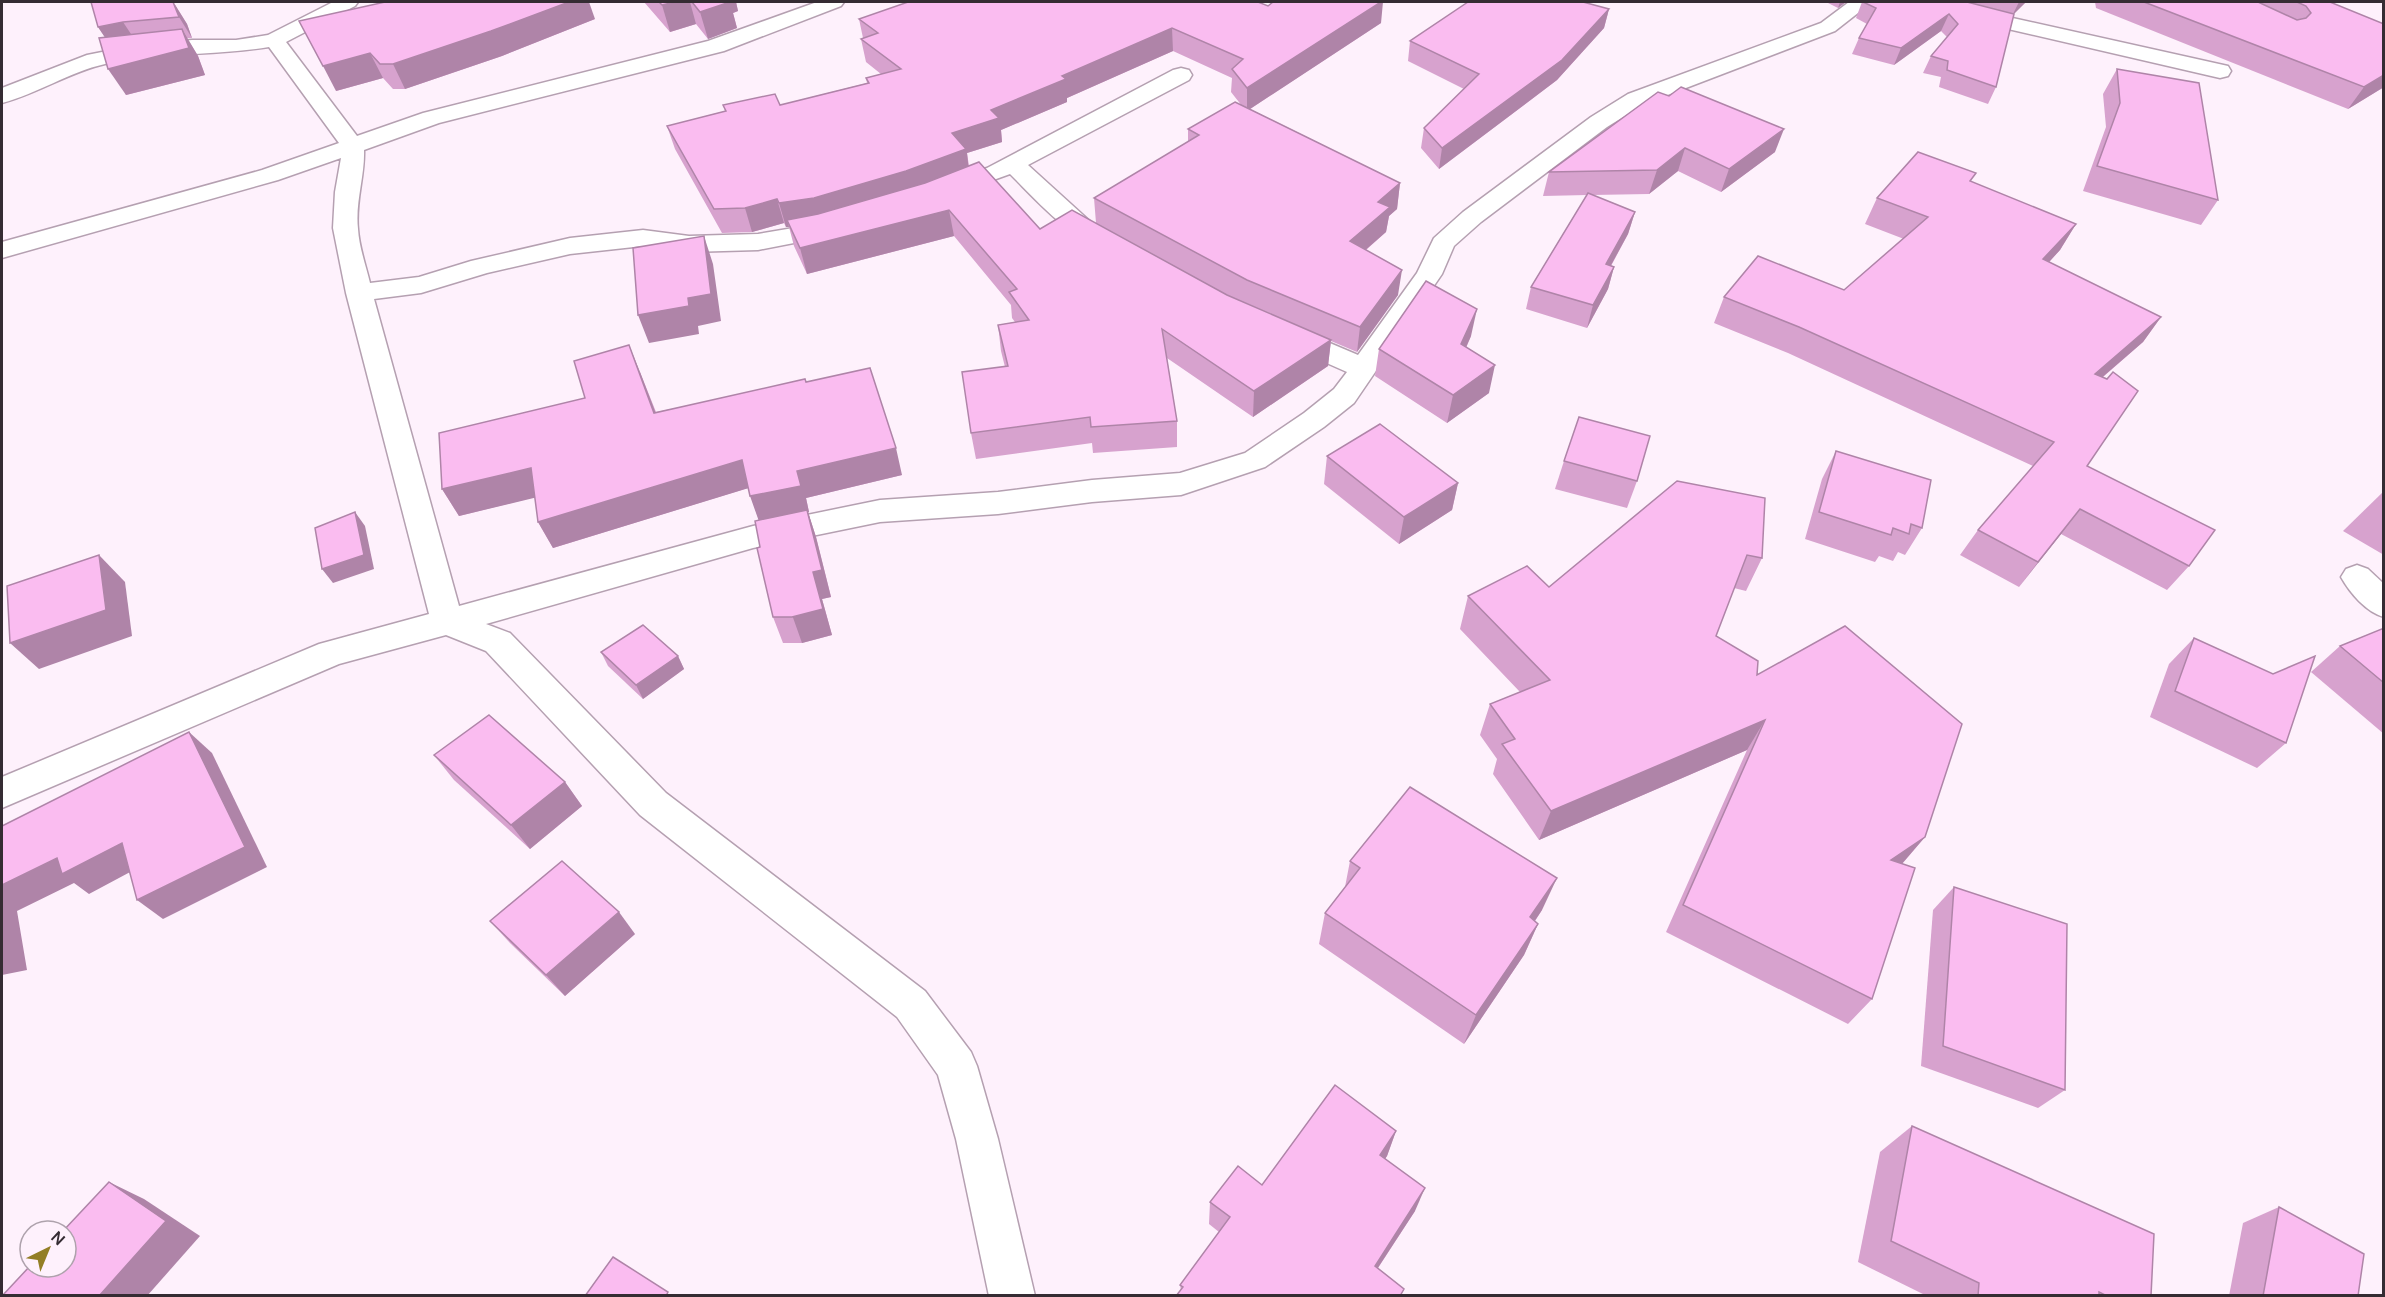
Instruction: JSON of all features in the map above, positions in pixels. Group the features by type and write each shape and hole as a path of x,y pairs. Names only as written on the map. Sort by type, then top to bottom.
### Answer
{"street":[{"path":"2,96 95,60 137,51 192,46 236,46 274,40 348,2"},
{"path":"2,250 270,175 431,118 716,46 834,2"},
{"path":"2,793 331,653 753,537 880,511 998,503 1092,491 1181,484 1255,460 1314,420 1344,396 1429,274 1443,243 1472,217 1599,123 1636,99 1828,27 1862,2"},
{"path":"1932,2 1995,20 2220,71"},
{"path":"274,40 352,145 353,165 347,192 345,228 359,293 447,622"},
{"path":"929,198 994,173 1181,75"},
{"path":"1012,163 1084,229 1122,251"},
{"path":"359,293 421,285 480,267 570,246 643,238 689,244 758,242 824,231 856,221"},
{"path":"1268,327 1363,368"},
{"path":"2357,577 2384,605"},
{"path":"447,622 498,642 653,804 911,1004 956,1066 977,1138 1012,1296"}],"building":[{"path":"91,2 173,2 179,17 123,22 98,27"},
{"path":"385,2 569,2 393,64 380,64 370,53 323,66 299,21"},
{"path":"659,2 675,2 662,5"},
{"path":"692,2 730,2 700,12"},
{"path":"908,2 1258,2 1268,6 1273,2 1381,2 1247,88 1232,69 1243,59 1172,28 1062,76 1066,79 991,110 999,118 952,133 966,149 906,171 814,198 779,203 777,199 745,208 714,209 667,126 726,111 723,105 775,94 780,105 869,83 866,78 901,69 861,39 878,33 859,19"},
{"path":"1468,2 1583,2 1609,9 1562,60 1442,148 1424,128 1479,74 1410,41"},
{"path":"1863,2 1967,2 2014,14 1996,87 1947,70 1948,61 1931,56 1958,24 1949,14 1901,48 1859,38 1876,8"},
{"path":"2144,2 2258,2 2297,20 2306,18 2311,13 2306,6 2297,2 2330,2 2384,24 2384,75 2364,87"},
{"path":"182,29 189,48 108,69 99,38"},
{"path":"2117,69 2199,83 2218,200 2097,166 2120,103"},
{"path":"1681,87 1784,129 1729,169 1685,148 1657,170 1549,172 1658,92 1669,96"},
{"path":"1235,102 1400,183 1378,202 1390,207 1350,241 1402,270 1360,327 1247,280 1094,198 1199,135 1188,129"},
{"path":"1918,152 1976,173 1970,181 2076,224 2043,259 2161,317 2095,374 2107,379 2113,372 2138,391 2087,466 2215,530 2189,566 2080,509 2038,562 1978,530 2054,442 1799,327 1724,297 1758,256 1844,290 1928,217 1877,198"},
{"path":"979,162 1040,229 1072,210 1227,295 1331,340 1254,391 1162,329 1177,421 1091,427 1090,417 971,433 962,372 1008,366 998,325 1029,320 1009,292 1017,289 949,210 800,248 787,220 818,214 925,183"},
{"path":"1588,193 1635,212 1606,264 1614,267 1593,305 1531,287"},
{"path":"704,236 711,294 688,298 689,306 638,315 633,248"},
{"path":"1426,281 1477,309 1461,344 1495,365 1453,395 1379,349"},
{"path":"629,345 654,413 805,379 806,382 870,368 896,448 797,471 801,486 750,496 742,460 538,522 531,468 442,489 439,433 585,398 574,361"},
{"path":"1579,417 1650,436 1637,481 1564,461"},
{"path":"1380,424 1458,483 1404,517 1327,456"},
{"path":"1836,451 1931,480 1922,528 1911,524 1909,534 1893,528 1891,535 1819,512"},
{"path":"1677,481 1765,498 1762,558 1747,555 1716,636 1758,661 1757,675 1845,626 1962,724 1925,837 1891,860 1915,868 1872,999 1683,905 1765,720 1551,811 1502,744 1515,739 1490,704 1550,680 1468,596 1527,566 1549,587"},
{"path":"807,510 822,570 813,572 823,609 792,617 773,617 757,548 760,547 755,521"},
{"path":"355,512 364,555 322,569 315,528"},
{"path":"99,555 106,610 10,643 7,586"},
{"path":"643,625 678,656 636,685 601,652"},
{"path":"2384,628 2384,683 2340,646"},
{"path":"2194,638 2273,674 2315,656 2286,743 2175,691"},
{"path":"489,715 565,782 511,825 434,755"},
{"path":"189,732 245,847 137,900 122,843 62,874 57,858 2,885 2,826"},
{"path":"1410,787 1557,878 1530,917 1538,924 1476,1015 1325,913 1360,868 1350,861"},
{"path":"562,861 619,912 546,975 490,921"},
{"path":"1954,887 2067,924 2065,1090 1943,1046"},
{"path":"1335,1085 1396,1131 1380,1155 1425,1188 1375,1266 1404,1289 1400,1296 1176,1296 1183,1287 1180,1285 1230,1217 1210,1202 1238,1166 1262,1185"},
{"path":"1912,1126 2154,1234 2151,1296 2107,1296 2099,1292 2099,1296 1978,1296 1979,1283 1891,1241"},
{"path":"109,1182 166,1221 99,1296 2,1296 18,1279 78,1279 78,1219 74,1219"},
{"path":"2279,1207 2364,1254 2358,1296 2263,1296"},
{"path":"613,1257 668,1292 666,1296 585,1296"}]}
